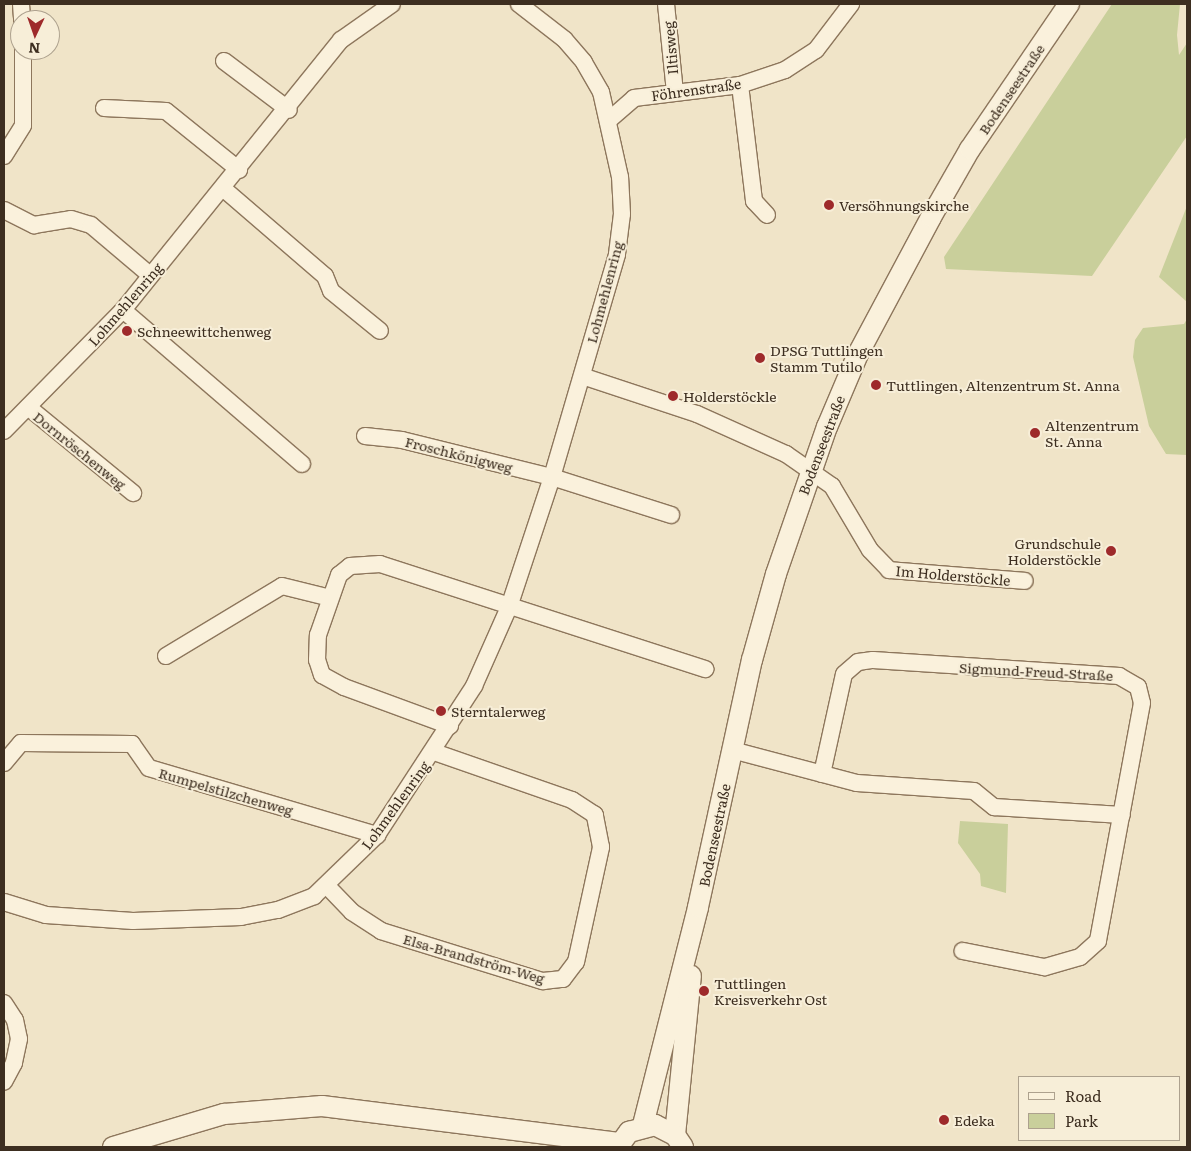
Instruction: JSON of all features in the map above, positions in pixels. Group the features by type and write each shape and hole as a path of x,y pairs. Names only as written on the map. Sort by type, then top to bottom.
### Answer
{"street":[{"name":"Lohmehlenring","path":"4,431 123,310 150,275 224,190 289,110 341,40 392,4"},
{"name":"Iltisweg","path":"666,4 674,92"},
{"name":"Föhrenstraße","path":"609,120 634,98 740,85 804,59 851,4"},
{"name":"Bodenseestraße","path":"643,1125 698,907 732,750 776,574 811,472 858,354 912,251 970,149 1069,4"},
{"name":"Lohmehlenring","path":"4,902 46,915 133,921 199,919 278,910 327,886 377,834 434,752 478,678 509,607 552,477 617,254 622,214 609,120 584,62 526,5"},
{"path":"4,156 23,125 23,60"},
{"path":"224,60 289,110"},
{"path":"740,85 754,201 767,215"},
{"path":"104,108 166,111 239,170"},
{"path":"224,190 325,276 331,291 380,331"},
{"path":"4,210 34,225 71,218 91,225 150,275"},
{"path":"123,310 302,464"},
{"path":"582,376 697,414 786,454 811,472"},
{"name":"Dornröschenweg","path":"28,407 133,493"},
{"name":"Froschkönigweg","path":"365,436 402,440 552,477"},
{"name":"Im Holderstöckle","path":"811,472 832,486 870,550 889,570 1025,581"},
{"path":"552,477 671,515"},
{"path":"450,726 344,687 322,674 317,660 318,635 339,575 362,562 705,669"},
{"path":"166,656 282,586 330,598"},
{"name":"Sigmund-Freud-Straße","path":"822,774 844,674 858,662 1119,676 1138,687 1142,704 1098,941 1080,957 1044,966 962,951"},
{"name":"Rumpelstilzchenweg","path":"4,763 21,742 132,744 150,768 377,834"},
{"path":"732,750 857,783 974,791 994,807 1122,815"},
{"name":"Elsa-Brandström-Weg","path":"327,886 352,912 381,931 543,980 562,979 572,968 601,847 595,815 572,800 434,752"},
{"name":"Bodenseestraße","path":"679,1141 698,907"},
{"path":"4,1003 15,1020 18,1039 14,1063 4,1082"},
{"path":"113,1147 224,1114 322,1106 503,1128 619,1145 643,1125 666,1128 679,1141"},
{"path":"503,1128 557,1147"}],"green space":[{"path":"1112,4 1180,4 1177,35 1179,55 1187,43 1187,136 1092,276 946,269 944,257"},
{"path":"1187,206 1187,302 1159,277"},
{"path":"1187,319 1187,455 1166,454 1149,426 1133,357 1135,340 1143,328 1184,324"},
{"path":"960,821 1008,824 1006,893 981,886 980,874 958,843"}],"place":[{"name":"Versöhnungskirche","path":"829,205"},
{"name":"Schneewittchenweg","path":"127,331"},
{"name":"DPSG Tuttlingen Stamm Tutilo","path":"760,358"},
{"name":"Tuttlingen, Altenzentrum St. Anna","path":"876,385"},
{"name":"Holderstöckle","path":"673,396"},
{"name":"Altenzentrum St. Anna","path":"1035,433"},
{"name":"Grundschule Holderstöckle","path":"1111,551"},
{"name":"Sterntalerweg","path":"441,711"},
{"name":"Tuttlingen Kreisverkehr Ost","path":"704,991"},
{"name":"Edeka","path":"944,1120"}]}
